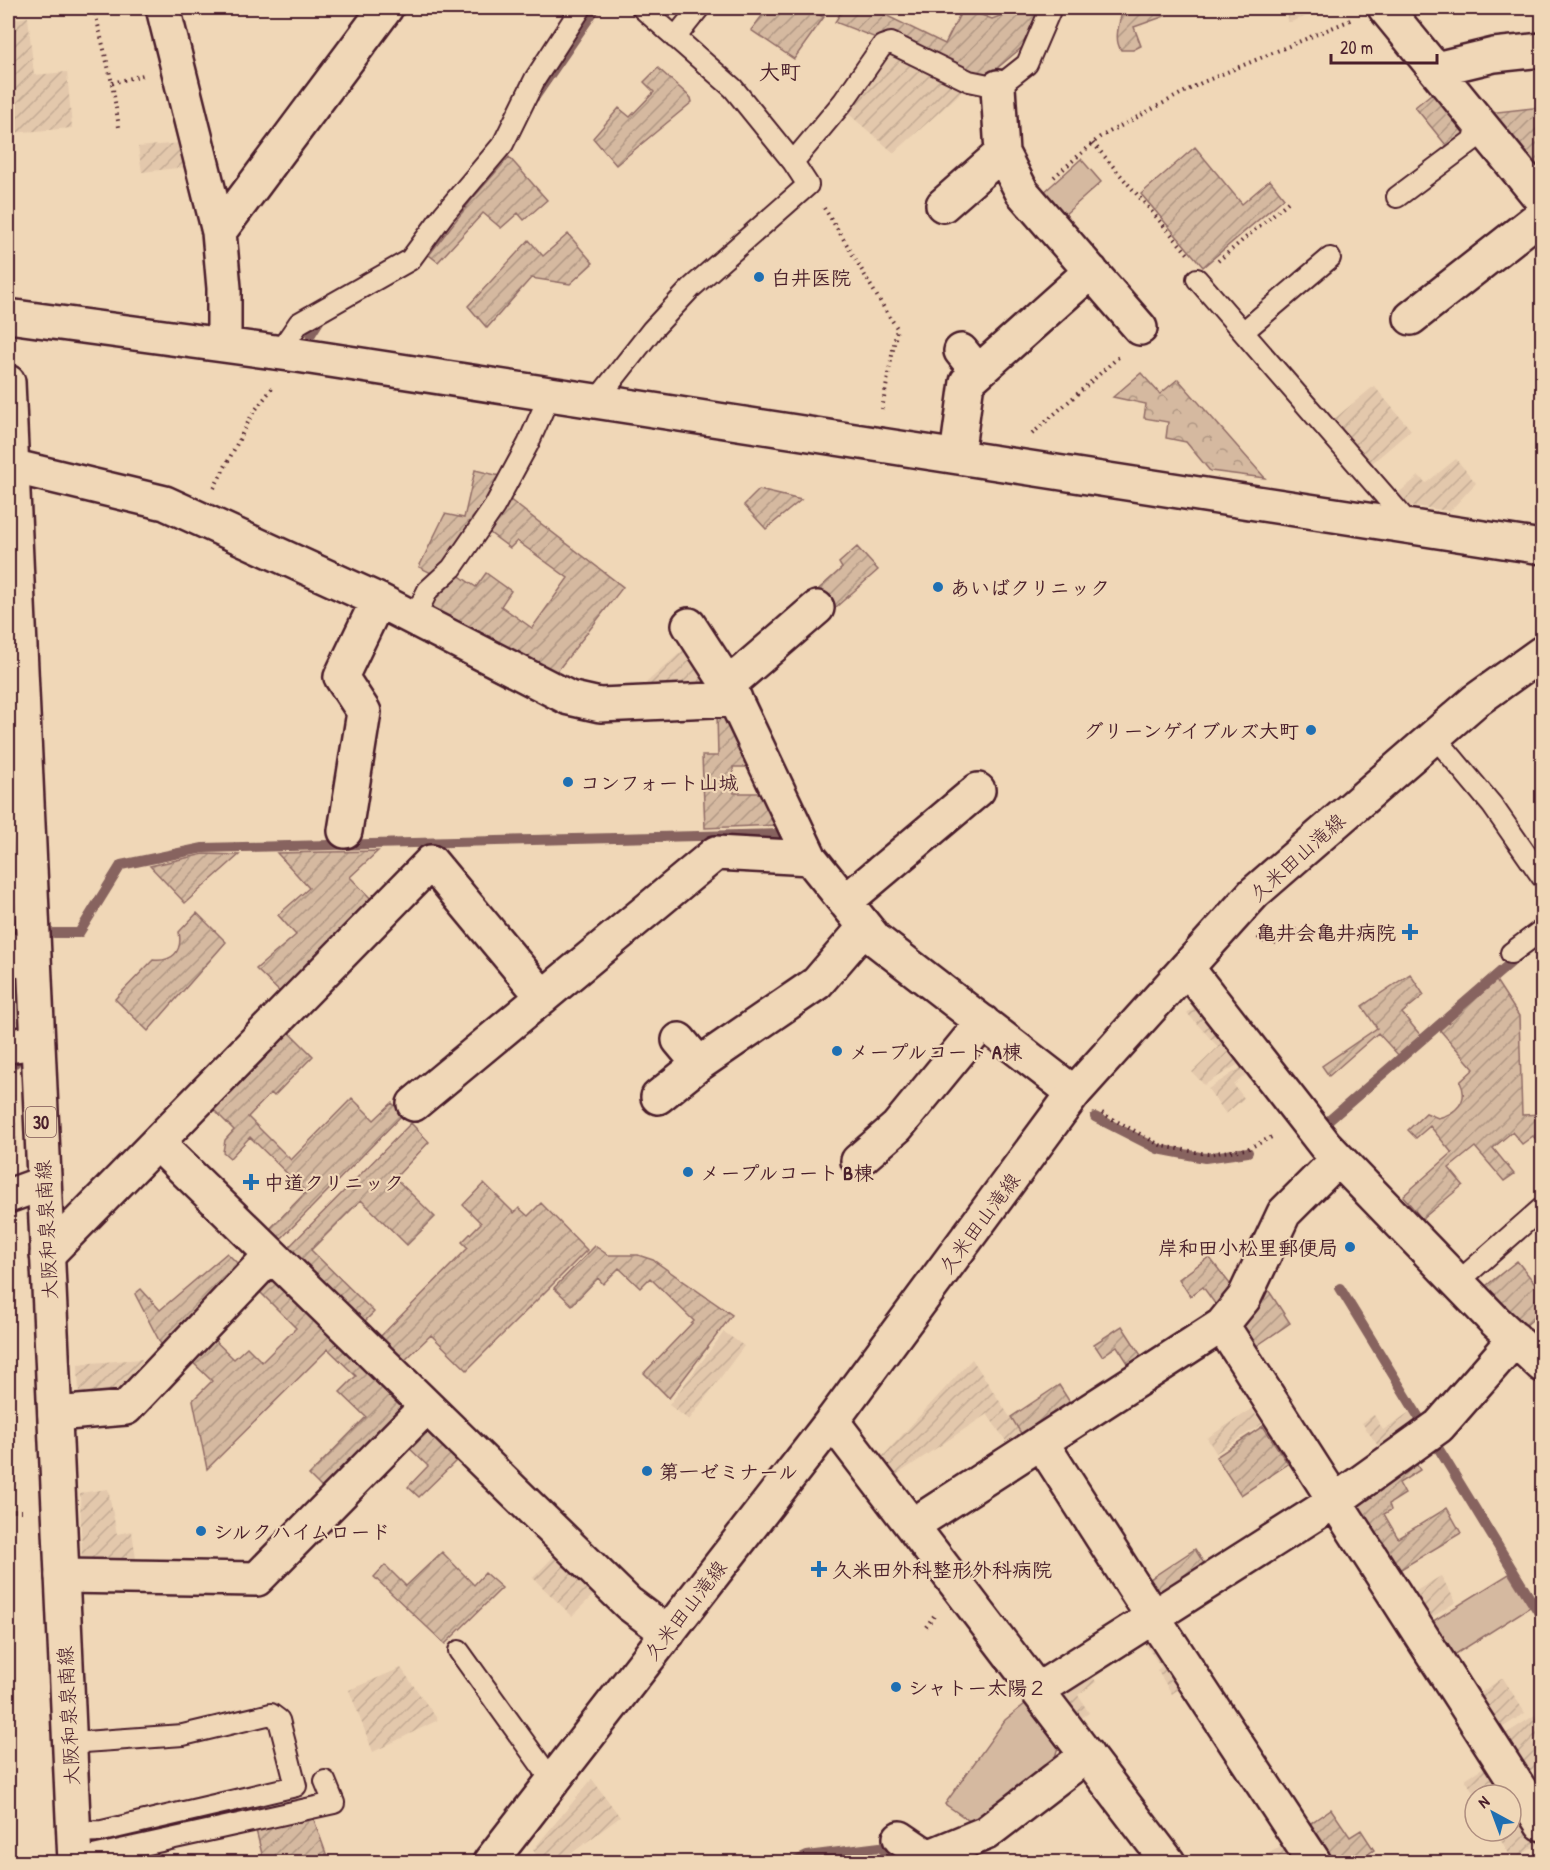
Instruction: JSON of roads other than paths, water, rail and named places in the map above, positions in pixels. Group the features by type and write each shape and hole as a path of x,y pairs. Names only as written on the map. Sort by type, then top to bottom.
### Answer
{"street":[{"path":"163,8 219,232 224,288 224,344"},
{"path":"219,232 386,8"},
{"path":"1372,12 1436,69 1542,201"},
{"path":"1436,69 1494,55 1542,50"},
{"path":"998,87 1002,153 1022,192 1140,328"},
{"path":"943,205 1002,153"},
{"path":"1411,318 1542,215"},
{"path":"957,456 970,361 1091,271"},
{"path":"8,316 288,353 1542,547"},
{"name":"大阪和泉泉南線","path":"8,382 34,968 22,1044 44,1183 74,1852"},
{"path":"11,466 165,503 378,600 569,698 600,705 732,692 817,608"},
{"path":"345,831 364,712 341,677 378,600"},
{"path":"689,625 732,692 810,858 865,927 875,939 1074,1093"},
{"name":"久米田山滝線","path":"490,1863 832,1421 1074,1093 1254,893 1475,701 1542,653"},
{"path":"845,902 978,790"},
{"path":"414,1104 716,854 810,858"},
{"path":"47,1255 431,861 543,997"},
{"path":"658,1097 689,1052 817,983 865,927"},
{"path":"8,948 34,968"},
{"path":"1187,968 1305,1121 1338,1160 1457,1283 1542,1365"},
{"path":"858,1161 897,1127 983,1022"},
{"path":"157,1143 628,1603 668,1633"},
{"path":"913,1525 1222,1324 1244,1298 1284,1213 1338,1160"},
{"path":"8,1196 44,1183"},
{"path":"55,1414 126,1408 272,1255"},
{"path":"1222,1324 1542,1824"},
{"path":"1038,1690 1335,1501 1439,1426 1515,1339"},
{"path":"62,1576 257,1579 426,1407"},
{"path":"832,1421 1168,1863"},
{"path":"1041,1442 1314,1863"},
{"path":"900,1838 924,1860 986,1833 1087,1755"}],"lane":[{"path":"288,353 299,323 410,260 444,214 503,144 535,79 581,8"},
{"path":"596,401 652,330 691,288 808,185 793,162 732,88 642,8"},
{"path":"675,38 699,8"},
{"path":"793,162 843,102 882,46 891,43 969,81 998,87 1027,64 1052,8"},
{"path":"1397,197 1485,131"},
{"path":"1243,332 1330,258"},
{"path":"1200,276 1243,332 1411,526"},
{"path":"414,618 428,590 452,568 494,507 528,444 550,393"},
{"path":"1434,736 1492,805 1542,877"},
{"path":"1511,952 1540,936"},
{"path":"1457,1283 1542,1208"},
{"path":"459,1651 553,1782"},
{"path":"70,1743 183,1735 272,1714 279,1720 296,1786 102,1831 74,1852"},
{"path":"74,1852 334,1803 325,1781"}],"waterway":[{"path":"535,97 596,8"},
{"path":"311,334 321,318 327,315"},
{"path":"54,933 79,933 121,865 203,848 782,834"},
{"path":"1325,1124 1515,959"},
{"path":"8,1065 15,1063"},
{"path":"1095,1117 1158,1149 1205,1158 1248,1152"},
{"path":"1340,1288 1423,1424"},
{"path":"1437,1446 1542,1618"},
{"path":"794,1862 807,1856 880,1847 897,1862"}],"place":[{"name":"白井医院","path":"759,277"},
{"name":"あいばクリニック","path":"938,587"},
{"name":"グリーンゲイブルズ大町","path":"1311,730"},
{"name":"コンフォート山城","path":"568,782"},
{"name":"亀井会亀井病院","path":"1410,932"},
{"name":"メープルコート A棟","path":"837,1051"},
{"name":"メープルコート B棟","path":"688,1172"},
{"name":"中道クリニック","path":"251,1182"},
{"name":"岸和田小松里郵便局","path":"1350,1247"},
{"name":"第一ゼミナール","path":"647,1471"},
{"name":"シルクハイムロード","path":"201,1531"},
{"name":"久米田外科整形外科病院","path":"819,1569"},
{"name":"シャトー太陽２","path":"896,1687"}],"district":[{"name":"大町","path":"780,71"}]}
